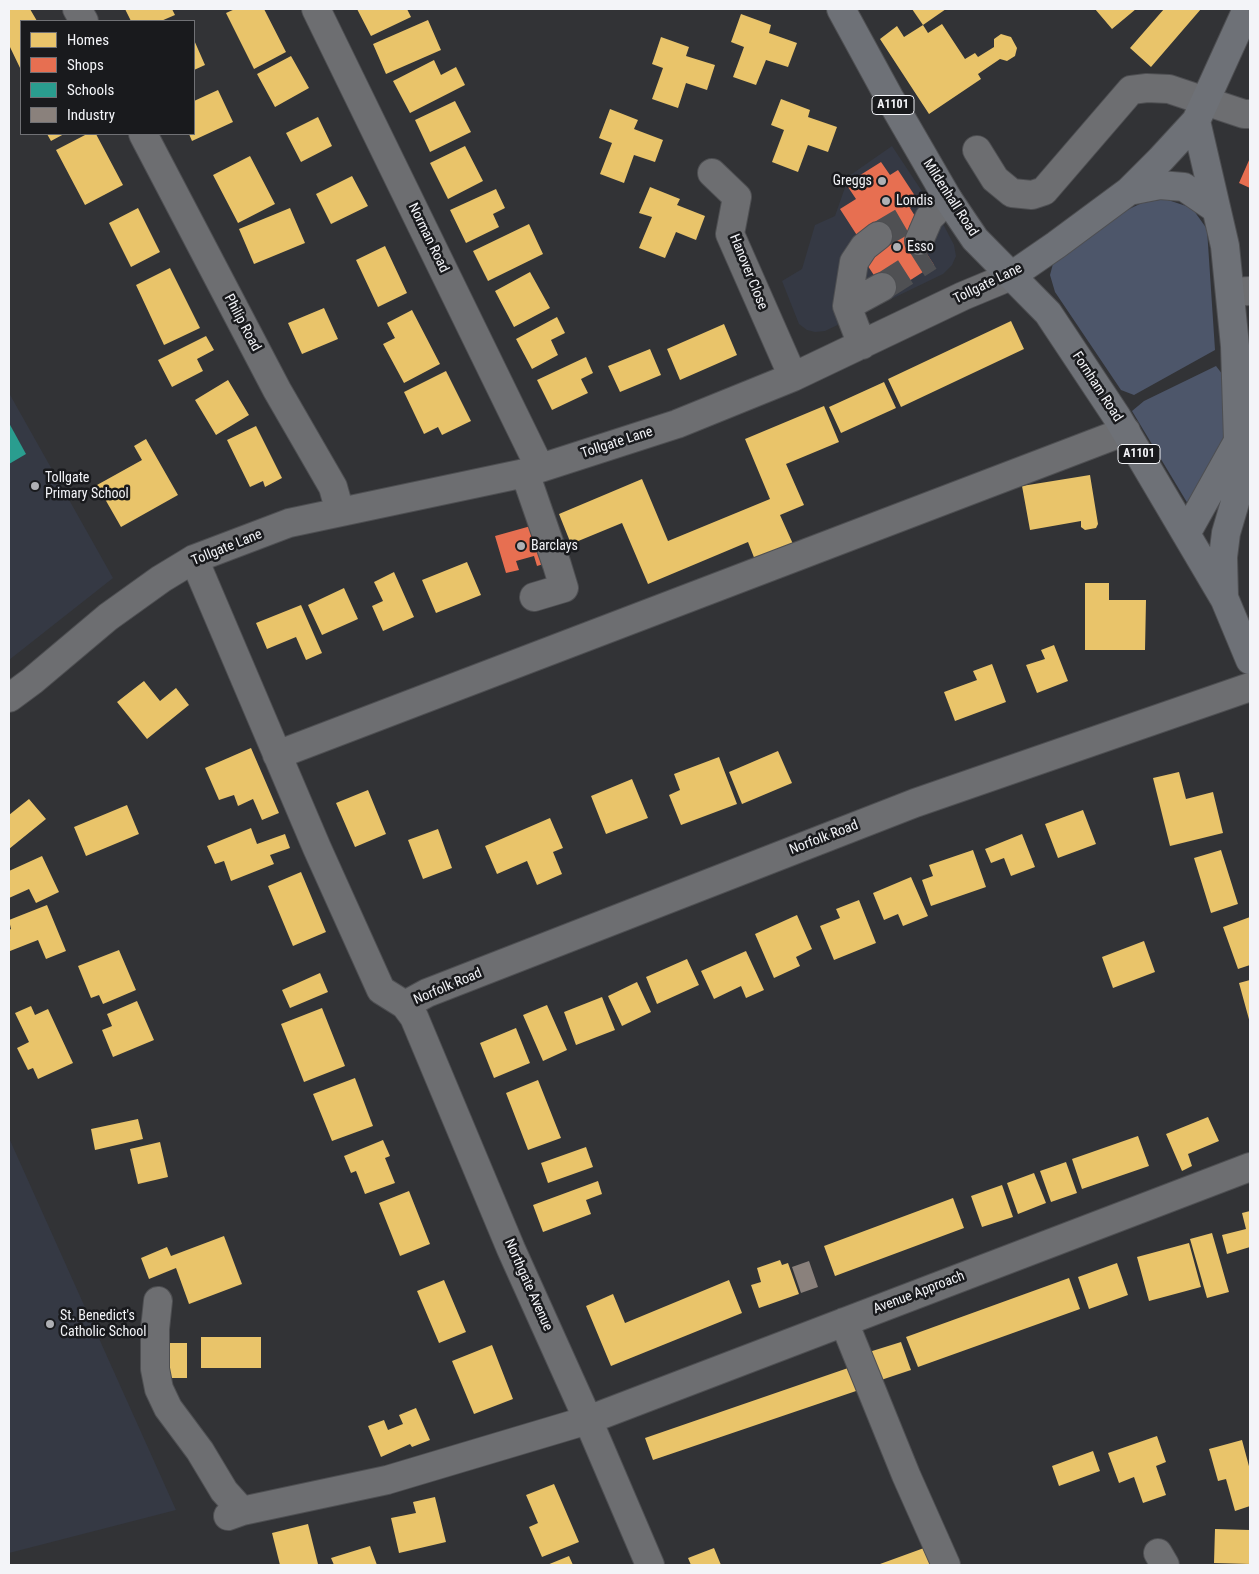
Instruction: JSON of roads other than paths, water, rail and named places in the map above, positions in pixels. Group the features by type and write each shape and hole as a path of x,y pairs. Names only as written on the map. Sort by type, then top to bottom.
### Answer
{"main road":[{"name":"Mildenhall Road","path":"841,9 889,97 928,226 975,239 1011,276"},
{"path":"1200,111 1247,9"},
{"name":"Tollgate Lane","path":"1011,276 1129,191 1156,165 1200,111"},
{"name":"Fornham Road","path":"1200,111 1224,246 1240,291 1236,364 1238,441 1247,474 1226,532 1223,557 1225,600"},
{"path":"1129,191 1160,185 1184,187 1216,209"},
{"name":"Fornham Road","path":"1011,276 1048,312 1126,431 1225,600 1250,660"},
{"path":"1186,534 1238,441"}],"street":[{"path":"77,9 83,20"},
{"name":"Norman Road","path":"316,9 532,471 564,588 534,597"},
{"path":"977,150 995,179 1012,193 1032,195 1044,191 1131,90 1147,88 1169,89 1200,111 1250,114"},
{"name":"Philip Road","path":"144,135 277,390 333,487 340,512"},
{"name":"Hanover Close","path":"712,173 737,197 730,234 793,377"},
{"path":"862,345 847,306 854,262 864,247 878,236"},
{"name":"Tollgate Lane","path":"9,698 108,617 161,579 194,559 289,523 532,471 677,424 793,377 963,296 1011,276"},
{"path":"847,306 877,279"},
{"path":"277,756 1126,431"},
{"path":"194,559 277,756 381,990 405,1005"},
{"name":"Norfolk Road","path":"405,1005 436,990 915,803 1250,687"},
{"name":"Northgate Avenue","path":"405,1005 414,1017 512,1249 650,1565"},
{"name":"Avenue Approach","path":"158,1301 155,1329 155,1369 159,1389 168,1408 200,1451 224,1490 235,1513 387,1480 588,1420 1250,1167"},
{"path":"844,1322 906,1475 946,1565"}],"tunnel":[{"path":"878,236 914,215"},
{"path":"882,287 929,257"}],"place":[{"name":"Greggs","path":"882,181"},
{"name":"Londis","path":"886,201"},
{"name":"Esso","path":"897,247"},
{"name":"Tollgate Primary School","path":"35,486"},
{"name":"Barclays","path":"521,546"},
{"name":"St. Benedict's Catholic School","path":"50,1324"}]}
